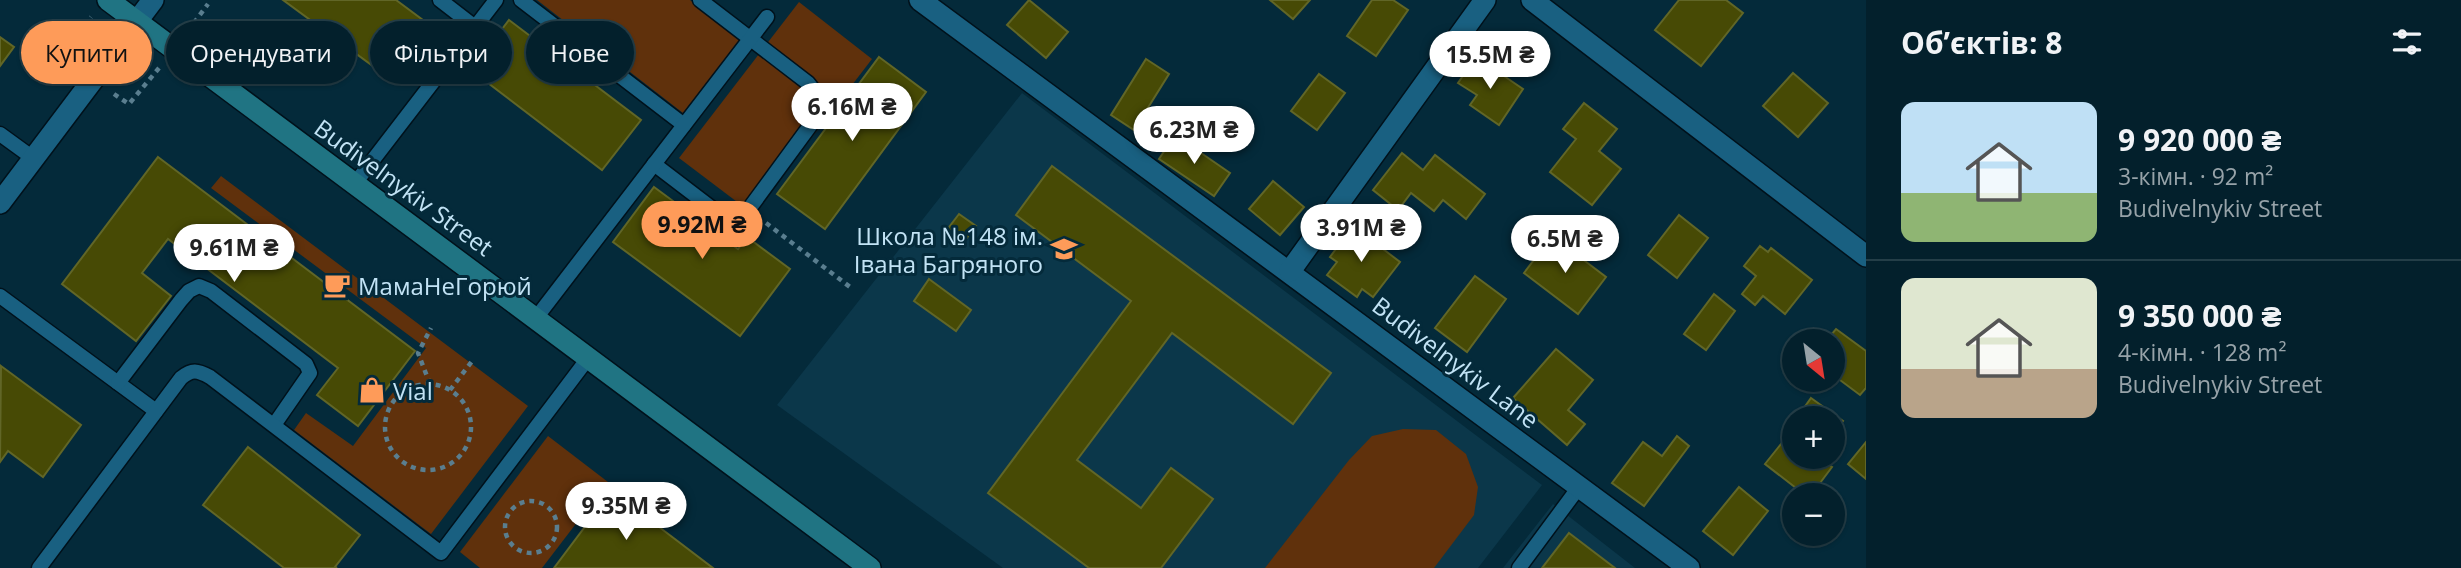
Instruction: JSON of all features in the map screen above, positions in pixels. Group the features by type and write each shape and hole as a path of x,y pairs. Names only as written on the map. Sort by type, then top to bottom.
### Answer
{"main road":[{"name":"Budivelnykiv Street","path":"108,0 137,21"},
{"name":"Budivelnykiv Street","path":"152,32 870,568"}],"street":[{"path":"137,21 153,0"},
{"name":"Budivelnykiv Lane","path":"920,0 1689,568"},
{"path":"1290,271 1485,0"},
{"path":"1532,0 1866,256"},
{"path":"0,203 89,84"}],"lane":[{"path":"440,0 467,21"},
{"path":"480,21 496,0"},
{"path":"521,0 684,125"},
{"path":"654,164 722,216 732,220 741,217 816,119 821,108 818,96 808,83 700,0"},
{"path":"536,318 766,17"},
{"path":"355,182 431,84"},
{"path":"0,135 33,158"},
{"path":"118,383 189,290 199,286 211,291 306,364 310,373 304,385 274,425"},
{"path":"0,296 156,411"},
{"path":"39,568 181,378 189,371 198,370 441,553 589,357"},
{"path":"1519,568 1579,486"}],"path":[{"path":"749,209 850,287"},
{"path":"430,384 418,353 431,328"},
{"path":"450,390 473,360"},
{"path":"430,384 450,390 462,400 468,409 471,430 467,445 459,458 440,469 423,471 408,466 390,450 384,432 385,416 392,400 403,391 430,384"},
{"path":"535,500 548,506 558,522 555,540 541,552 524,552 516,548 506,533 506,519 510,511 525,501 535,500"}],"shaded area":[{"path":"537,0 690,0 741,39 683,113 634,75 634,21 564,21"},
{"path":"799,2 872,59 753,214 679,158"},
{"name":"Школа №148 ім. Івана Багряного","path":"1022,93 1542,485 1478,568 1003,568 777,405"},
{"path":"221,176 528,406 431,534 294,430 306,413 353,446 426,348 211,188"},
{"path":"1403,429 1436,430 1466,454 1478,487 1474,515 1434,568 1265,568 1349,460 1372,436"},
{"path":"548,436 608,482 542,568 480,568 460,552"},
{"path":"1553,504 1635,568 1503,568"}],"building":[{"path":"283,0 396,0 424,21 370,21 370,64 356,54 356,21 312,21"},
{"path":"1029,0 1068,32 1046,58 1007,25"},
{"path":"1270,0 1310,0 1293,19"},
{"path":"1372,0 1393,0 1408,10 1376,56 1347,36"},
{"path":"1679,0 1726,0 1743,13 1701,66 1655,30"},
{"path":"512,22 526,33 526,84 593,84 641,120 602,170 489,84 512,84"},
{"path":"0,37 14,47 0,66"},
{"path":"879,57 926,92 825,229 777,194"},
{"path":"1476,57 1523,89 1499,125 1470,105 1477,95 1458,83"},
{"path":"1146,59 1169,74 1134,130 1111,115"},
{"path":"1793,73 1828,103 1798,137 1763,106"},
{"path":"1319,74 1345,93 1317,130 1291,111"},
{"path":"1584,103 1617,129 1599,151 1621,169 1592,205 1550,172 1576,139 1563,129"},
{"path":"1175,135 1230,173 1214,196 1159,159"},
{"path":"1402,153 1423,170 1435,155 1485,194 1466,219 1443,200 1434,211 1411,193 1398,210 1373,190"},
{"path":"158,157 415,351 358,426 317,395 338,368 168,239 142,273 171,296 136,341 62,284"},
{"path":"1052,166 1331,373 1293,424 1172,333 1077,460 1141,508 1171,468 1213,499 1161,568 1089,568 988,493 1131,301 1016,215"},
{"path":"1273,181 1304,207 1280,235 1249,209"},
{"path":"654,187 738,249 747,237 790,269 740,336 613,242"},
{"path":"959,214 976,226 963,243 946,231"},
{"path":"1679,215 1708,238 1677,278 1648,255"},
{"path":"1353,226 1400,262 1373,297 1362,289 1357,297 1327,275 1337,262 1330,257"},
{"path":"1552,236 1606,277 1578,314 1524,273"},
{"path":"1760,246 1768,252 1771,248 1812,280 1785,314 1763,296 1755,305 1742,294 1756,276 1744,266"},
{"path":"1475,276 1506,299 1467,352 1435,328"},
{"path":"929,279 971,310 956,331 914,301"},
{"path":"1714,294 1735,311 1706,350 1684,334"},
{"path":"1845,336 1866,351 1866,388 1860,395 1845,384"},
{"path":"1556,349 1593,380 1568,410 1585,424 1567,445 1513,398"},
{"path":"1,366 81,425 43,477 8,451 0,462"},
{"path":"1811,398 1822,406 1805,406"},
{"path":"1677,436 1689,446 1644,506 1612,483 1643,442 1662,456"},
{"path":"1866,442 1866,479 1848,464"},
{"path":"1782,443 1782,469 1830,469 1820,483 1790,483 1765,464"},
{"path":"248,447 360,535 335,567 337,568 284,568 203,505"},
{"path":"1739,487 1768,511 1733,555 1703,531"},
{"path":"611,492 638,511 713,568 554,568"},
{"path":"1569,533 1615,568 1542,568"}],"place":[{"name":"Школа №148 ім. Івана Багряного","path":"1064,249"},
{"name":"МамаНеГорюй","path":"337,285"},
{"name":"Vial","path":"372,390"}]}
